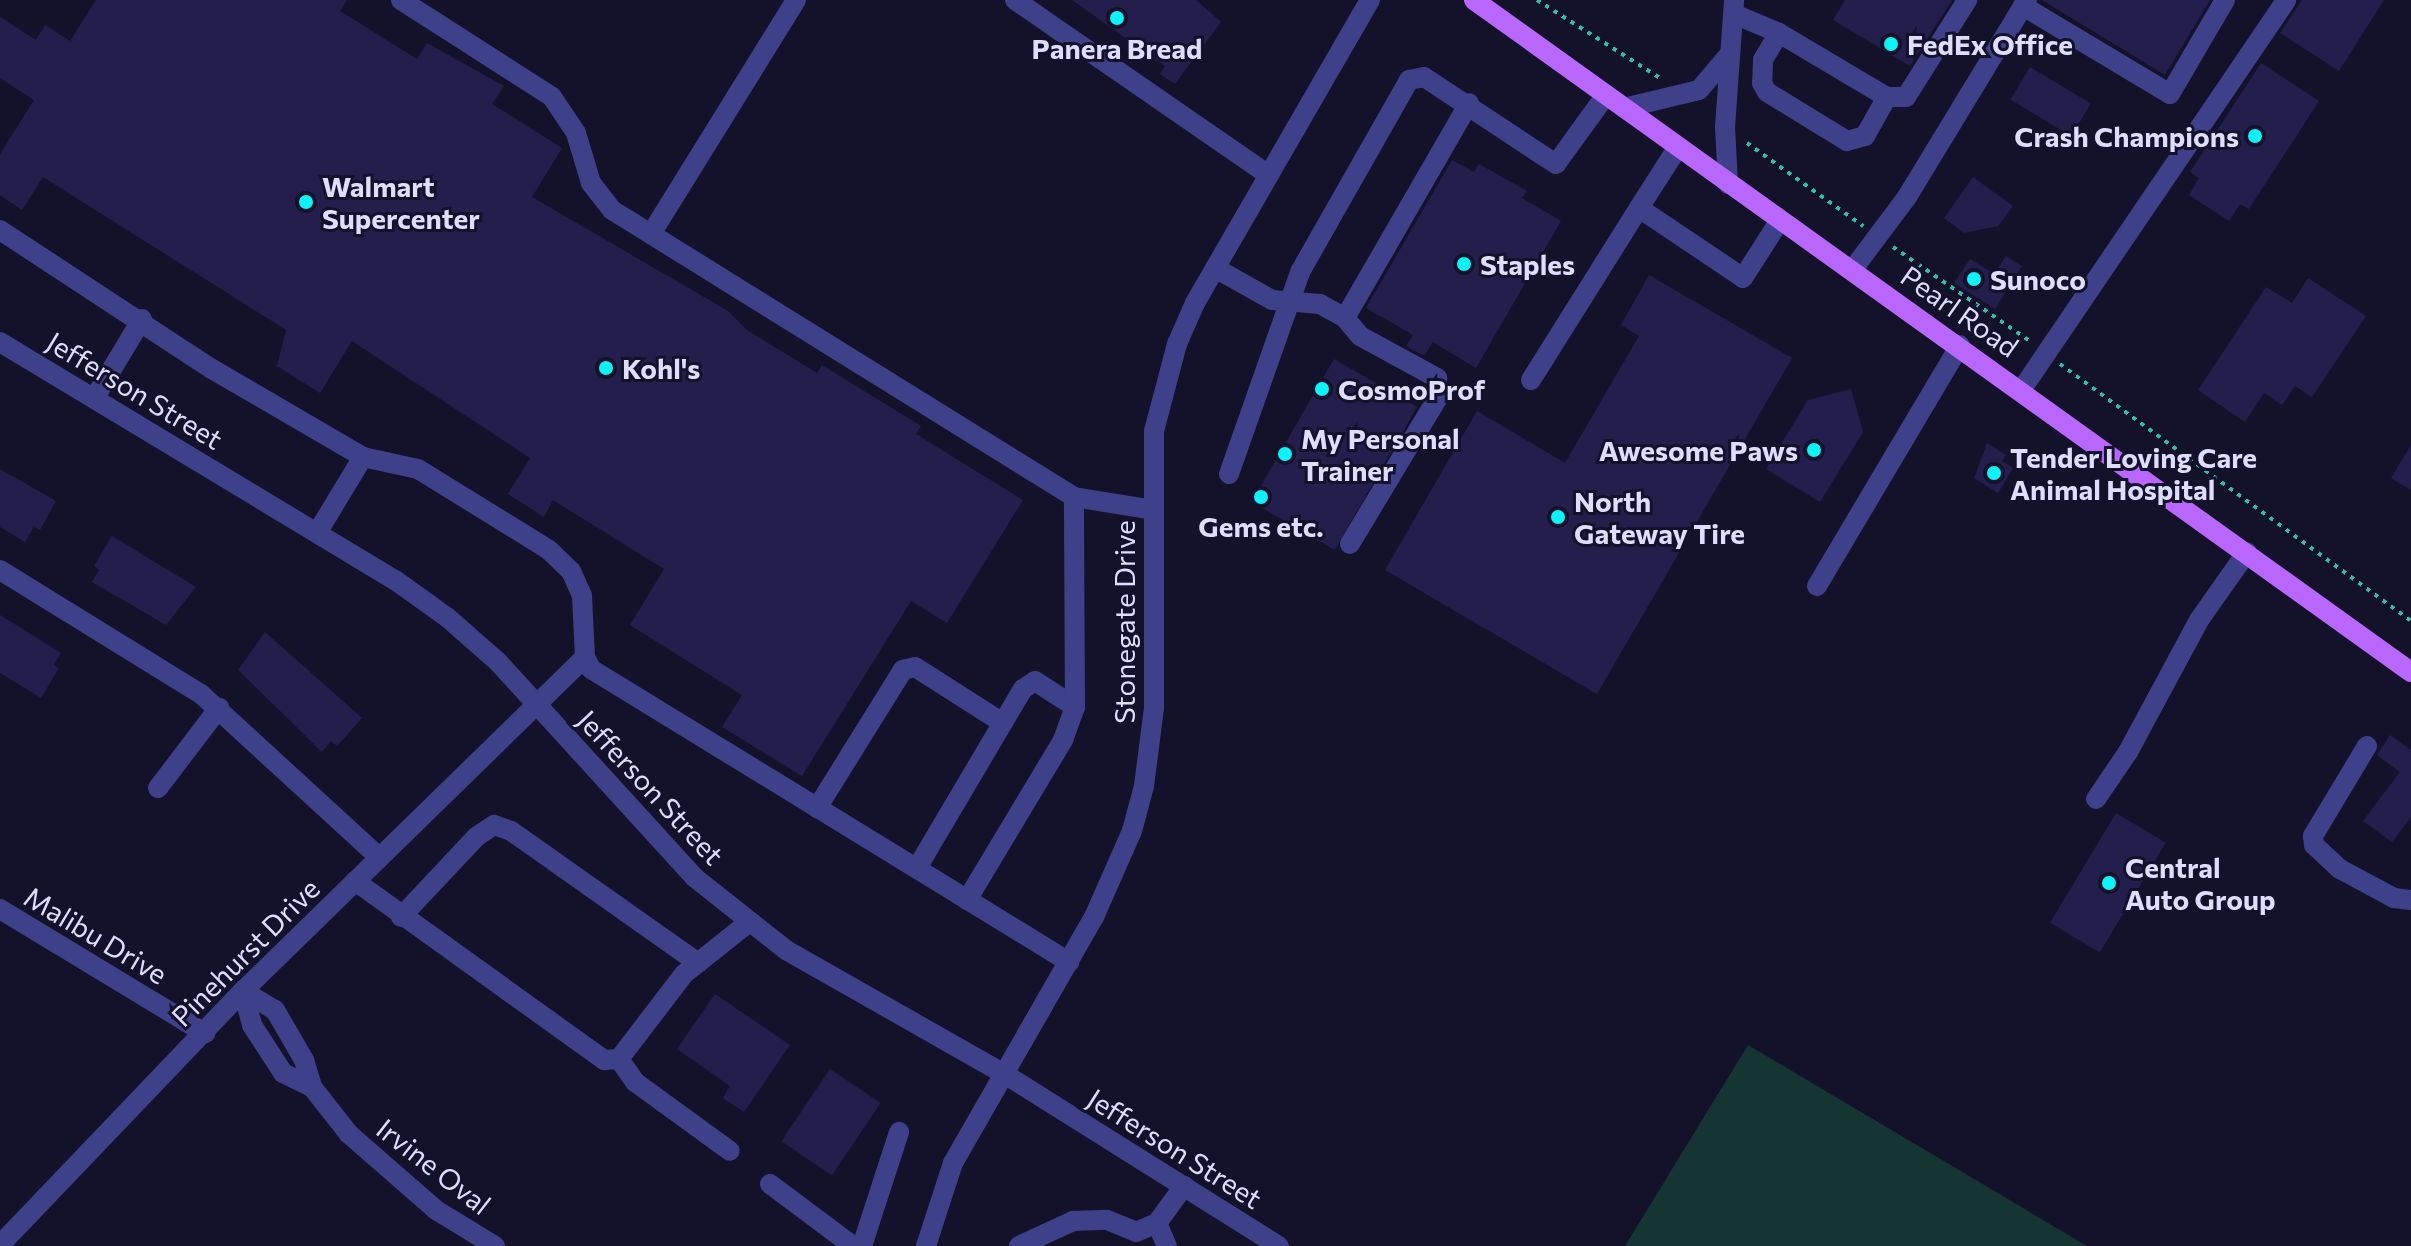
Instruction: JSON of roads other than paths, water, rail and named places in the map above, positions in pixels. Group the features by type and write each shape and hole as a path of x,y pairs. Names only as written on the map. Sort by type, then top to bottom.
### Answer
{"main road":[{"name":"Pearl Road","path":"1474,0 1728,184 1853,269 2408,664"}],"street":[{"path":"401,0 552,97 576,133 601,201 1074,497 1153,510"},
{"path":"651,234 796,0"},
{"path":"1015,0 1269,175"},
{"name":"Stonegate Drive","path":"926,1246 953,1163 1006,1075 1116,875 1144,786 1154,708 1154,431 1163,387 1177,344 1215,268 1370,0"},
{"path":"1728,184 1725,127 1734,7 1887,97 1906,97 1916,88 1967,0"},
{"path":"1853,269 1878,236 2025,3 2170,94 2225,0"},
{"path":"2022,389 2286,0"},
{"path":"1779,33 1763,60 1762,83 1767,92 1847,141 1865,136 1887,97"},
{"path":"1624,108 1699,90 1728,56"},
{"path":"1229,474 1300,272 1409,80 1424,77 1469,103 1491,124 1556,164 1606,95"},
{"path":"1345,318 1469,103"},
{"path":"1531,380 1678,147"},
{"path":"1639,208 1743,278 1780,220"},
{"path":"0,230 142,319 176,347 363,457 418,469 549,550 571,571 582,596 585,657 591,669 1069,962"},
{"path":"1215,268 1272,300 1320,304 1345,318 1360,336 1437,378 1440,385 1437,399 1350,544"},
{"path":"95,397 142,319"},
{"name":"Jefferson Street","path":"0,342 317,533 448,618 535,703 648,830 748,923 786,950 1006,1075 1279,1246"},
{"path":"1817,586 1960,345"},
{"path":"317,533 363,457"},
{"path":"967,900 1063,740 1075,707 1074,497"},
{"path":"2096,799 2128,752 2199,620 2247,552"},
{"path":"0,570 219,708 379,857"},
{"name":"Pinehurst Drive","path":"0,1245 243,991 585,657"},
{"path":"817,808 903,670 915,667 1003,723"},
{"path":"917,868 1023,689 1035,681 1075,707"},
{"path":"158,788 219,708"},
{"path":"2367,746 2313,836 2314,845 2340,869 2394,898 2411,900"},
{"path":"401,917 476,837 494,825 511,831 698,963"},
{"path":"355,881 604,1060 619,1059 698,963 748,923"},
{"name":"Malibu Drive","path":"0,909 205,1033"},
{"name":"Irvine Oval","path":"243,991 252,1025 283,1073 312,1087 390,1174 495,1246"},
{"path":"619,1059 635,1082 730,1151"},
{"path":"862,1246 899,1132"},
{"path":"770,1184 853,1246"},
{"path":"1019,1246 1073,1221 1107,1220 1136,1232 1157,1223 1184,1186"},
{"path":"1157,1223 1167,1246"}],"place":[{"name":"Panera Bread","path":"1117,18"},
{"name":"FedEx Office","path":"1891,44"},
{"name":"Crash Champions","path":"2255,136"},
{"name":"Walmart Supercenter","path":"306,202"},
{"name":"Staples","path":"1464,264"},
{"name":"Sunoco","path":"1974,279"},
{"name":"Kohl's","path":"606,368"},
{"name":"CosmoProf","path":"1322,389"},
{"name":"Awesome Paws","path":"1814,450"},
{"name":"My Personal Trainer","path":"1285,454"},
{"name":"Tender Loving Care Animal Hospital","path":"1994,473"},
{"name":"Gems etc.","path":"1261,497"},
{"name":"North Gateway Tire","path":"1558,517"},
{"name":"Central Auto Group","path":"2109,883"}]}
